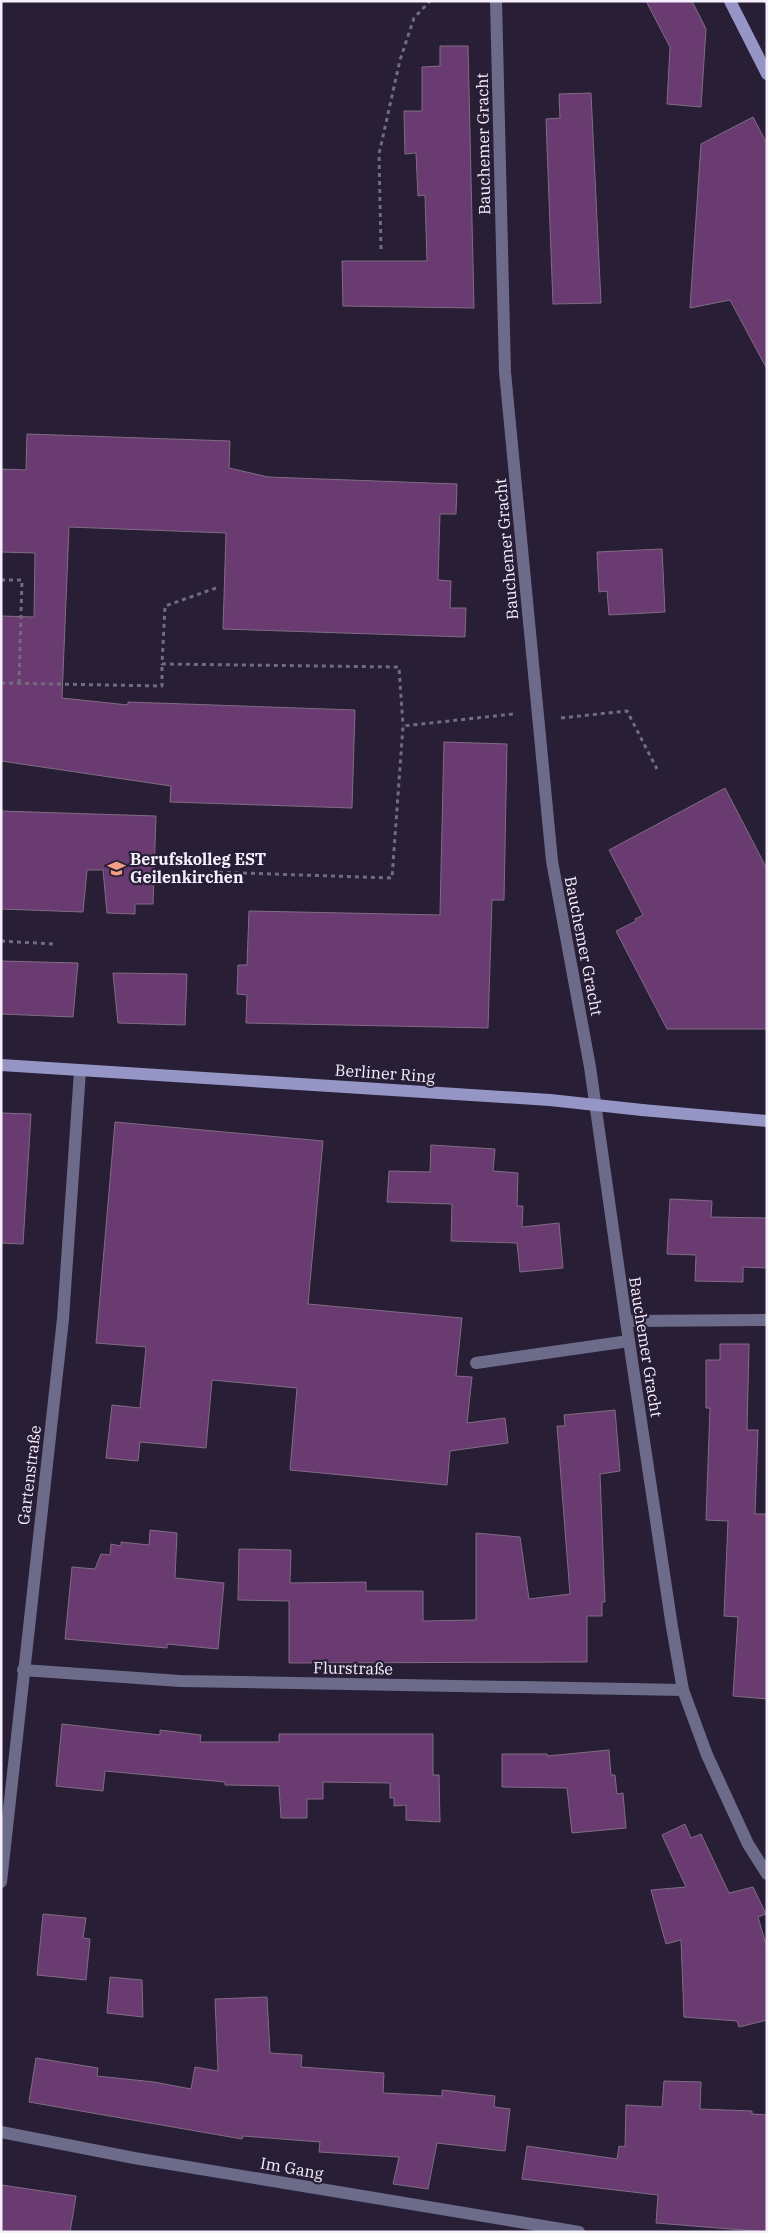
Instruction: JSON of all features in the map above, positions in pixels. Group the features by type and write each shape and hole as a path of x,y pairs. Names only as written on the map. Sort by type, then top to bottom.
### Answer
{"main road":[{"path":"730,1 767,74"},
{"name":"Berliner Ring","path":"1,1065 550,1100 767,1121"}],"street":[{"name":"Bauchemer Gracht","path":"496,1 505,372 550,843 590,1067 626,1321 683,1690 707,1755 748,1844 767,1874"},
{"name":"Gartenstraße","path":"1,1882 63,1319 80,1071"},
{"path":"626,1321 767,1320"},
{"path":"476,1363 629,1341"},
{"name":"Flurstraße","path":"23,1670 180,1681 683,1690"},
{"name":"Im Gang","path":"1,2132 134,2158 579,2232"}],"path":[{"path":"381,249 379,154 403,52 414,18 430,1"},
{"path":"1,580 22,580 19,683"},
{"path":"1,683 162,686 165,606 216,588"},
{"path":"162,664 399,667 403,726 392,878 211,872"},
{"path":"572,716 627,711 657,769"},
{"path":"403,726 502,716"},
{"path":"1,941 53,944"}],"building":[{"path":"646,1 692,1 706,29 701,107 667,104 670,47"},
{"path":"440,46 468,46 474,308 343,306 342,261 427,261 425,195 418,196 416,153 405,154 404,111 422,111 422,67 440,66"},
{"path":"591,93 601,303 553,304 546,119 560,118 559,94"},
{"path":"753,117 767,144 767,369 730,300 690,308 701,144"},
{"path":"27,434 230,441 229,468 268,477 457,484 456,514 440,514 438,580 451,581 450,608 466,608 465,637 223,629 226,533 69,527 62,698 128,705 128,702 355,710 352,808 170,802 171,786 1,761 1,616 34,617 35,553 1,552 1,469 26,470"},
{"path":"662,549 665,612 609,615 607,591 599,592 597,552"},
{"path":"444,742 507,744 504,900 492,900 488,1028 246,1023 247,995 237,994 238,965 247,965 249,911 440,915"},
{"path":"725,788 767,869 767,1029 667,1029 616,931 636,921 635,919 643,915 609,850"},
{"path":"1,811 156,816 153,904 135,904 135,914 107,913 103,870 87,870 83,912 1,909"},
{"path":"1,961 78,963 73,1017 1,1014"},
{"path":"113,973 187,974 185,1025 118,1023"},
{"path":"1,1113 31,1114 23,1244 1,1243"},
{"path":"115,1122 323,1141 308,1304 462,1318 456,1376 472,1377 467,1423 505,1418 508,1443 450,1451 447,1485 290,1470 297,1388 212,1380 206,1448 140,1442 138,1461 106,1458 112,1405 140,1408 146,1347 96,1343"},
{"path":"431,1145 495,1149 493,1171 518,1173 517,1206 523,1206 522,1227 559,1223 563,1268 520,1272 517,1243 451,1241 452,1204 387,1202 389,1171 430,1172"},
{"path":"670,1199 712,1201 711,1217 767,1218 767,1268 743,1267 743,1282 695,1281 696,1255 667,1254"},
{"path":"720,1344 749,1344 747,1430 758,1430 755,1514 767,1514 767,1699 733,1696 738,1617 724,1616 728,1521 706,1520 710,1408 706,1408 706,1360 720,1360"},
{"path":"615,1410 620,1471 600,1474 605,1602 602,1602 602,1616 587,1616 587,1662 289,1663 289,1601 238,1600 239,1549 291,1550 290,1583 366,1582 366,1591 423,1591 423,1621 476,1620 476,1533 520,1537 529,1599 570,1594 557,1426 565,1426 564,1415"},
{"path":"150,1530 177,1533 175,1578 224,1583 218,1649 167,1644 167,1648 65,1639 72,1567 95,1569 101,1554 110,1555 111,1544 121,1546 121,1542 149,1545"},
{"path":"62,1724 160,1735 160,1730 201,1735 200,1742 279,1742 279,1734 433,1734 433,1775 439,1775 440,1822 406,1820 406,1805 394,1806 394,1798 390,1798 390,1783 323,1782 323,1799 307,1799 307,1818 281,1818 279,1786 225,1785 225,1782 105,1771 103,1791 56,1786"},
{"path":"609,1750 611,1775 615,1775 617,1794 623,1793 626,1828 572,1833 567,1788 502,1787 502,1754 547,1754 547,1756"},
{"path":"685,1824 691,1838 701,1834 729,1893 753,1887 766,1914 758,1917 767,1948 767,2020 739,2027 737,2021 684,2017 681,1940 666,1944 651,1890 686,1887 662,1835"},
{"path":"43,1914 86,1918 83,1938 90,1939 86,1980 37,1975"},
{"path":"110,1977 142,1980 143,2017 107,2013"},
{"path":"267,1997 270,2053 302,2055 301,2067 384,2073 383,2093 442,2096 442,2090 495,2096 494,2107 510,2109 505,2151 437,2143 428,2189 393,2184 399,2157 319,2152 320,2142 243,2136 242,2139 29,2102 36,2058 98,2068 97,2076 154,2082 191,2089 195,2067 218,2071 215,1999"},
{"path":"664,2081 701,2082 700,2109 752,2111 752,2114 767,2115 767,2232 656,2223 658,2195 522,2179 527,2146 617,2159 619,2146 625,2147 626,2105 662,2107"},
{"path":"1,2185 76,2196 70,2232 1,2232"}],"place":[{"name":"Berufskolleg EST Geilenkirchen","path":"116,868"}]}
